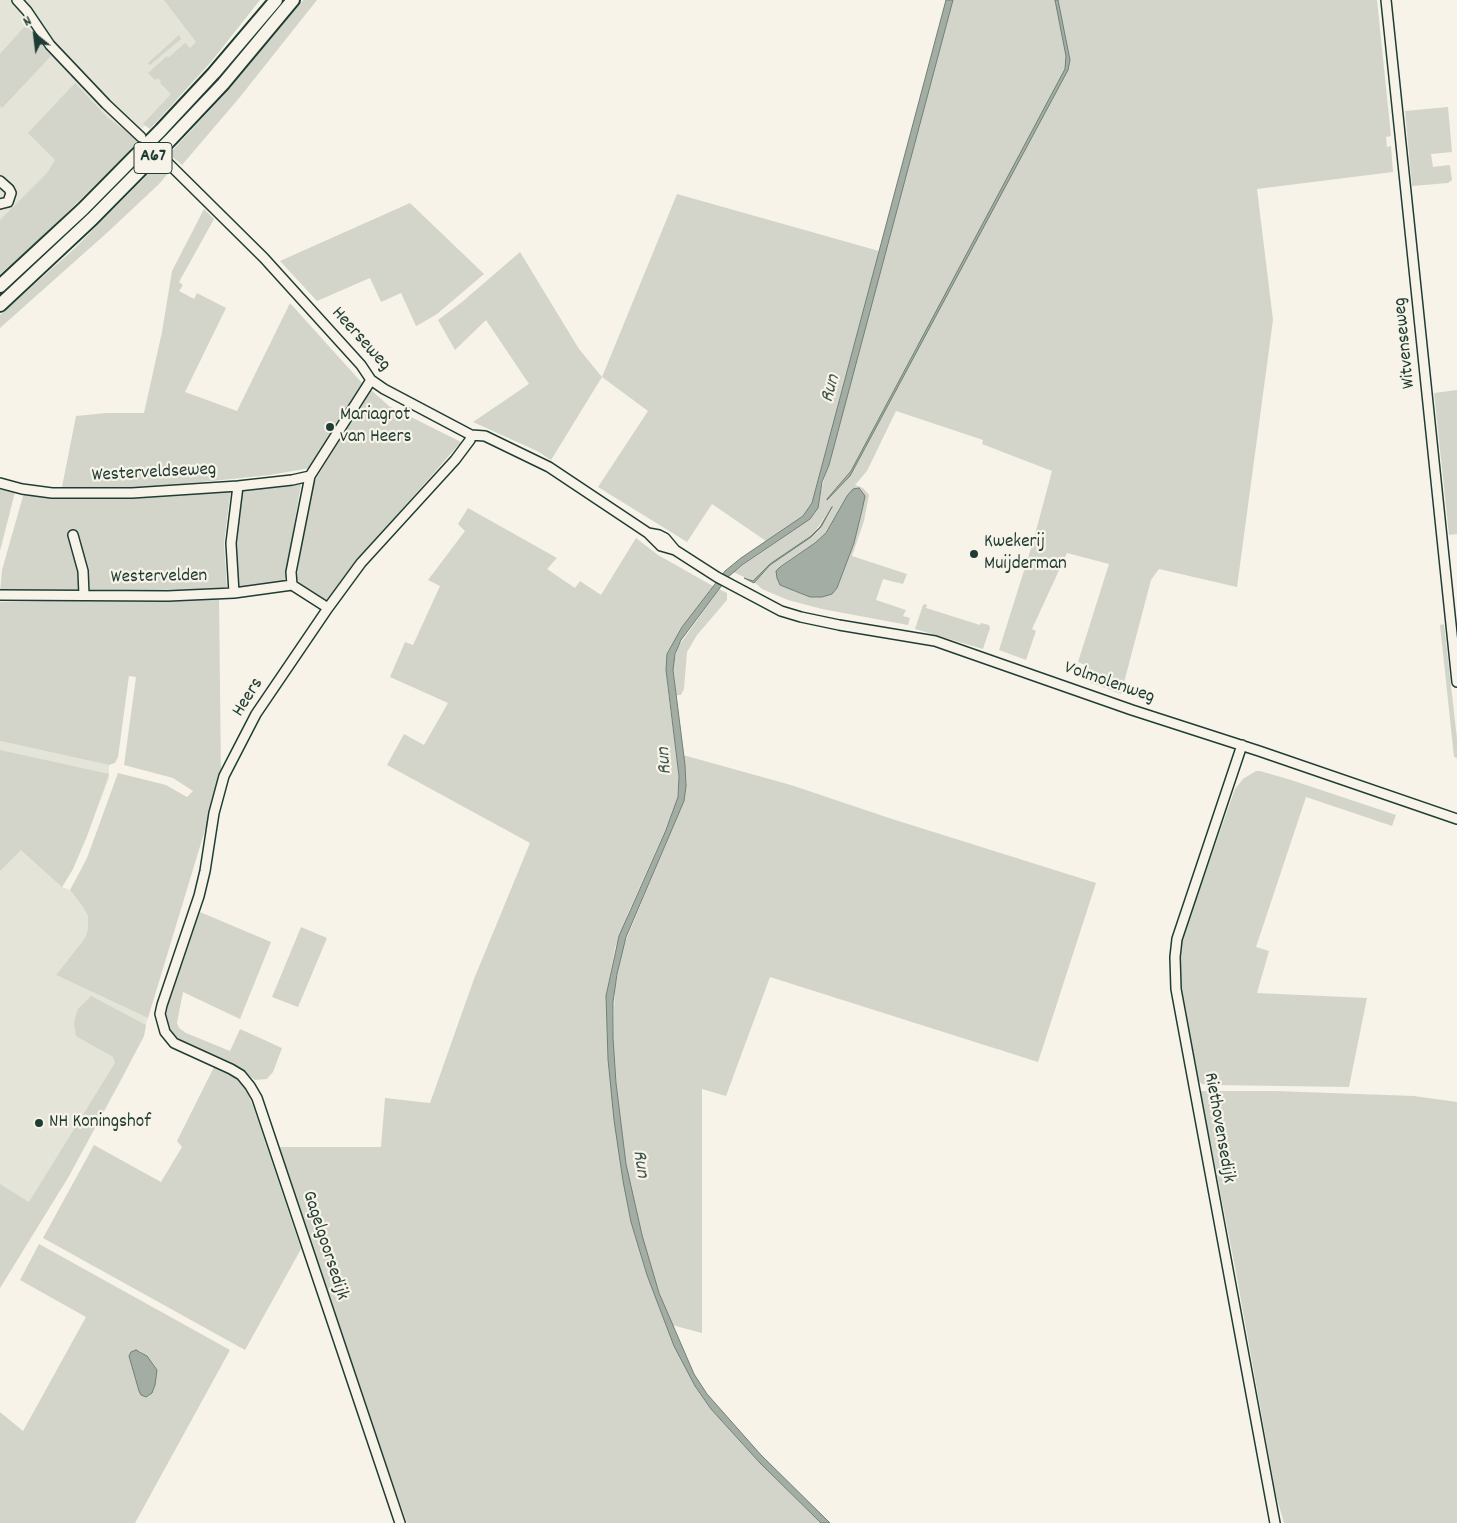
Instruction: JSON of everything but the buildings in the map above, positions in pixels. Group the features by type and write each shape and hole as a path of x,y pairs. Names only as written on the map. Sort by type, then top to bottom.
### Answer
{"highway":[{"name":"A67","path":"0,286 83,209 161,130 214,73 276,0"},
{"name":"A67","path":"0,305 92,219 172,139 223,84 293,0"}],"street":[{"path":"17,0 27,11 50,45 83,81 141,136"},
{"name":"Witvenseweg","path":"1386,0 1457,682"},
{"name":"Heerseweg","path":"164,159 264,258 361,365 371,380 384,389 471,435 484,436 550,467 648,533 665,538 675,550 748,593"},
{"path":"0,181 11,193 8,202 0,204"},
{"path":"328,608 292,586 291,572 310,476 371,380"},
{"name":"Heers","path":"159,1024 162,1005 199,896 214,813 224,776 256,714 361,563 454,460 470,440 471,435"},
{"name":"Westerveldseweg","path":"0,482 22,489 42,492 132,494 238,486 310,476"},
{"name":"Westervelden","path":"234,593 231,543 238,486"},
{"name":"Westervelden","path":"73,535 84,571 84,595"},
{"name":"Westervelden","path":"0,595 168,596 234,593 292,586"},
{"name":"Volmolenweg","path":"748,593 781,611 801,617 935,641 1132,710 1242,745 1457,819"},
{"name":"Riethovensedijk","path":"1242,745 1177,939 1175,957 1176,989 1275,1523"},
{"name":"Gagelgoorsedijk","path":"159,1024 174,1043 231,1069 241,1076 257,1098 400,1523"}],"shaded area":[{"path":"0,0 169,0 212,54 150,122 0,243"},
{"path":"164,0 260,0 211,62 150,129 143,124 171,94 160,83 161,81 158,78 155,80 148,73 185,43 190,48 196,42"},
{"path":"303,0 317,0 240,97 182,165 169,154 224,95"},
{"path":"946,0 953,0 829,465 822,482 818,508 810,519 742,565 728,577 681,640 675,654 673,670 685,765 686,786 684,801 626,937 617,974 613,1002 616,1083 626,1164 642,1235 659,1293 694,1374 707,1394 761,1455 830,1523 821,1523 760,1463 711,1409 695,1386 674,1346 647,1275 631,1222 623,1181 608,1059 606,996 619,936 666,830 678,797 679,776 666,670 667,654 682,627 725,571 803,516 812,503"},
{"path":"953,0 1377,0 1391,136 1386,137 1387,147 1391,146 1393,172 1257,189 1273,320 1237,587 1159,569 1151,580 1121,694 1084,680 1089,667 1078,662 1109,564 1067,553 1032,629 1036,631 1026,660 999,650 1033,542 1052,471 982,444 983,440 896,411 867,471 855,485 863,488 869,495 864,521 852,556 907,574 903,584 883,579 876,600 906,610 903,616 910,618 908,625 822,609 788,600 762,589 754,582 770,565 817,532 832,507 814,533 770,564 753,581 733,572 794,530 815,513","holes":["917,346 919,346 850,476 827,500 851,471","847,496 863,506 854,543 837,588 822,597 810,597 780,585 779,567 815,543 826,533"]},
{"path":"1055,0 1058,0 1070,60 1068,70 850,476 827,500 851,471 1065,69 1066,56"},
{"path":"26,25 51,56 2,108 0,106 0,54"},
{"path":"179,35 181,39 150,65 148,63"},
{"path":"75,83 108,118 138,140 127,154 38,241 0,274 0,220 47,173 55,160 28,133"},
{"path":"1448,107 1452,152 1431,154 1433,167 1450,166 1452,180 1448,183 1412,186 1405,111"},
{"path":"160,162 170,171 159,184 0,328 0,315 75,248"},
{"path":"677,194 879,251 812,503 803,516 766,541 712,504 687,542 598,487 648,411 602,377"},
{"path":"410,203 484,274 437,314 416,326 401,293 381,302 370,278 317,301 280,261"},
{"path":"204,209 214,219 179,282 183,285 179,291 194,299 197,293 226,308 185,392 237,411 290,303 363,384 310,468 270,475 154,487 81,491 62,487 76,416 106,413 144,413 162,332 172,271"},
{"path":"520,252 579,349 602,377 551,460 537,451 473,422 529,384 486,320 455,350 438,320"},
{"path":"371,390 389,406 461,442 403,508 327,601 322,600 301,586 297,579 311,487"},
{"path":"1457,390 1457,534 1449,535 1434,393"},
{"path":"301,484 285,579 279,586 239,588 234,539 243,490"},
{"path":"0,486 15,492 0,551"},
{"path":"859,488 865,496 863,506 854,543 837,588 832,594 822,597 810,597 780,585 776,571 826,533 847,496 853,489"},
{"path":"231,489 224,543 227,588 199,590 12,590 0,592 2,570 23,496 28,492 81,498 114,498"},
{"path":"832,507 821,527 811,537 770,565 754,583 744,578 753,581 770,564 811,536 820,527"},
{"path":"468,508 557,558 547,569 575,588 580,581 601,595 636,538 658,555 713,586 682,627 667,654 667,683 679,776 678,797 615,948 606,996 608,1059 623,1181 631,1222 647,1275 674,1346 695,1386 711,1409 760,1463 821,1523 407,1523 345,1347 279,1147 381,1147 385,1098 430,1103 474,979 530,843 387,765 404,734 424,745 448,703 390,677 405,642 413,645 440,586 428,580 465,531 458,524"},
{"path":"719,589 727,593 727,600 697,635 687,652 684,689 681,695 676,695 673,664 678,647"},
{"path":"219,597 221,777 148,1018 56,975 85,938 88,929 88,916 70,890 87,858 118,773 166,785 187,797 193,791 173,778 124,765 136,677 129,676 118,757 115,763 109,765 0,741 0,602"},
{"path":"925,604 927,605 926,608 980,625 981,623 989,625 990,628 983,649 915,629"},
{"path":"1444,624 1457,739 1457,758 1454,757 1440,625"},
{"path":"0,741 109,765 109,778 87,836 73,869 62,887 70,890 83,907 88,916 89,929 85,938 56,975 148,1018 144,1036 69,1176 0,1288"},
{"path":"0,750 109,774 87,836 73,869 62,887 21,850 0,871"},
{"path":"683,755 791,785 1096,883 1038,1062 770,977 726,1096 702,1089 702,1333 672,1325 648,1260 626,1164 616,1083 613,1038 615,987 623,947 684,801 686,776"},
{"path":"1256,771 1291,780 1396,815 1392,826 1306,797 1256,947 1269,951 1257,993 1367,998 1349,1087 1215,1085 1202,1084 1199,1081 1180,983 1179,969 1182,939 1235,789 1243,779"},
{"path":"200,912 271,942 240,1019 183,992 177,1023 179,1028 186,1033 230,1051 240,1029 282,1048 273,1072 267,1079 255,1080 238,1067 195,1050 170,1036 165,1018"},
{"path":"301,927 327,938 298,1007 272,997"},
{"path":"91,996 146,1025 144,1036 69,1176 0,1288 0,1184 29,1202 115,1063 113,1057 76,1036 74,1022 78,1009"},
{"path":"214,1067 231,1075 241,1083 247,1092 301,1249 245,1350 43,1238 94,1145 161,1182 182,1147 177,1141"},
{"path":"1200,1091 1274,1091 1414,1096 1457,1102 1457,1523 1284,1523 1276,1495 1235,1267"},
{"path":"39,1244 230,1350 135,1523 0,1523 0,1412 23,1431 86,1317 20,1280","holes":["140,1351 147,1356 157,1370 152,1393 146,1397 139,1391 130,1356"]},
{"path":"136,1350 147,1356 157,1370 152,1393 146,1397 141,1395 139,1391 129,1356 131,1352"}],"place":[{"name":"Mariagrot van Heers","path":"330,427"},
{"name":"Kwekerij Muijderman","path":"974,554"},
{"name":"NH Koningshof","path":"39,1123"}],"water label":[{"name":"Run","path":"832,389"},
{"name":"Run","path":"666,761"},
{"name":"Run","path":"639,1164"}]}
